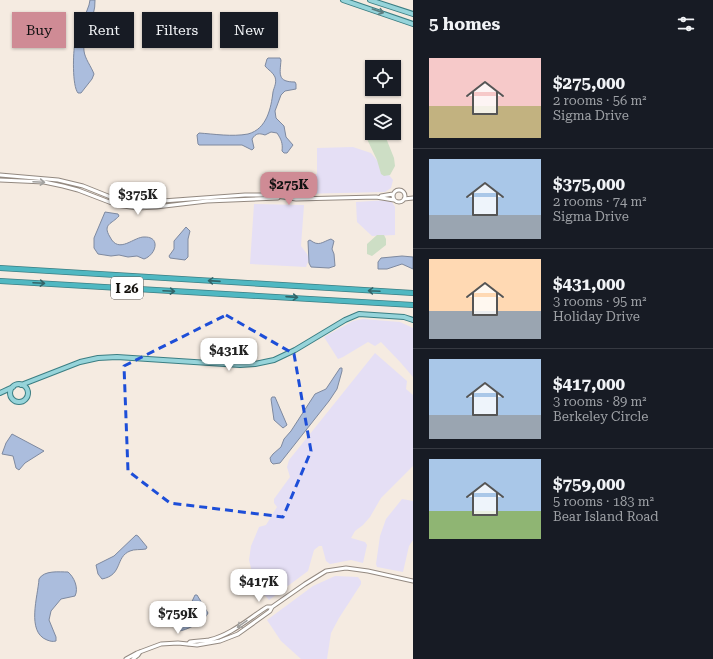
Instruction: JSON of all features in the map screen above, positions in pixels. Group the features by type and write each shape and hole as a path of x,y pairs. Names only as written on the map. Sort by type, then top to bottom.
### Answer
{"highway":[{"name":"I 26","path":"0,268 413,293"},
{"name":"I 26","path":"0,281 413,305"}],"main road":[{"path":"343,0 413,24"},
{"path":"370,0 413,14"},
{"path":"0,394 13,387 37,380 80,362 98,358 117,356 240,365 255,364 274,360 295,350 345,320 359,314 404,317 413,320"},
{"path":"0,394 7,395 17,402 23,402 27,398 30,387 37,380"},
{"path":"21,385 26,387 28,392"},
{"path":"12,398 10,393 13,387"}],"street":[{"path":"0,175 58,180 83,186 118,200 134,203 184,201 245,195 270,195 280,198 320,199 376,197 393,194 400,190 413,197"},
{"path":"0,180 44,182 78,190 117,205 138,208 156,207 184,201"},
{"path":"96,197 98,193"},
{"path":"393,194 394,200"},
{"path":"404,199 405,194"},
{"path":"376,197 399,202 413,197"},
{"path":"126,659 161,644 178,643 197,645 220,641 238,634 270,611 272,607 316,576 328,571 346,568 368,571 413,581"},
{"path":"188,644 190,642 209,640 219,637 232,631 267,607 272,607"},
{"path":"133,659 140,652"}],"highlighted area":[{"path":"226,315 294,354 311,451 283,517 170,503 128,471 124,366"}],"shaded area":[{"path":"353,147 371,153 393,180 391,188 385,192 297,194 300,186 317,174 317,148"},
{"path":"387,200 392,202 395,207 395,235 372,236 357,222 356,202"},
{"path":"254,204 304,205 301,246 309,259 306,267 250,264"},
{"path":"363,319 400,322 413,328 413,377 381,342 375,346 368,342 338,359 324,337 353,321"},
{"path":"375,353 407,381 406,389 413,395 413,466 381,498 370,517 355,531 351,538 365,542 367,545 363,563 351,560 330,564 326,561 322,546 319,546 314,550 308,571 269,600 255,584 249,560 251,546 259,527 266,525 277,507 274,503 274,499 290,477 287,467 289,460"},
{"path":"402,499 413,501 413,540 409,546 403,572 377,567 376,564 380,536 386,519"},
{"path":"335,576 358,577 361,584 331,633 327,659 301,659 281,641 267,620 313,586"}],"green space":[{"path":"367,140 387,140 394,158 395,166 390,175 384,176 381,174 377,160"},
{"path":"377,235 384,235 386,245 372,256 367,254 367,244"}],"water":[{"path":"90,0 95,0 94,12 86,12"},
{"path":"74,47 84,48 86,57 94,74 81,93 78,93 76,89 73,61"},
{"path":"268,58 280,58 280,73 282,79 289,82 295,82 296,84 296,89 285,91 281,95 275,111 276,118 284,126 286,137 293,145 287,153 282,151 280,137 277,133 271,132 265,135 256,135 252,139 254,148 252,150 242,145 199,145 197,135 199,133 242,135 248,134 260,128 264,123 271,105 276,81 272,72 265,66"},
{"path":"105,212 118,214 119,216 107,227 108,233 114,242 122,245 141,237 150,238 155,243 154,250 151,254 144,259 137,256 128,257 98,254 94,248 94,238"},
{"path":"186,227 190,231 188,239 188,257 185,260 170,258 169,256 174,249 174,241"},
{"path":"331,239 334,241 332,249 335,266 329,268 311,267 309,263 308,241 310,240 318,244"},
{"path":"402,256 413,257 413,269 402,264 387,269 378,269 378,262 381,258"},
{"path":"340,368 342,368 342,371 337,389 329,401 280,463 273,464 270,458 281,447 284,439 291,431 315,394 326,389"},
{"path":"272,397 275,397 287,425 283,428 274,420"},
{"path":"12,434 44,451 25,463 19,470 16,468 13,456 2,454 6,443"},
{"path":"136,535 147,547 146,549 132,550 125,554 113,574 102,579 98,574 96,565 114,556"},
{"path":"68,572 75,583 76,593 75,596 61,599 51,611 49,620 56,637 56,641 50,641 41,636 35,622 39,579 44,574 48,573"},
{"path":"195,595 197,595 208,613 195,625 178,631 175,627 188,610"}]}
